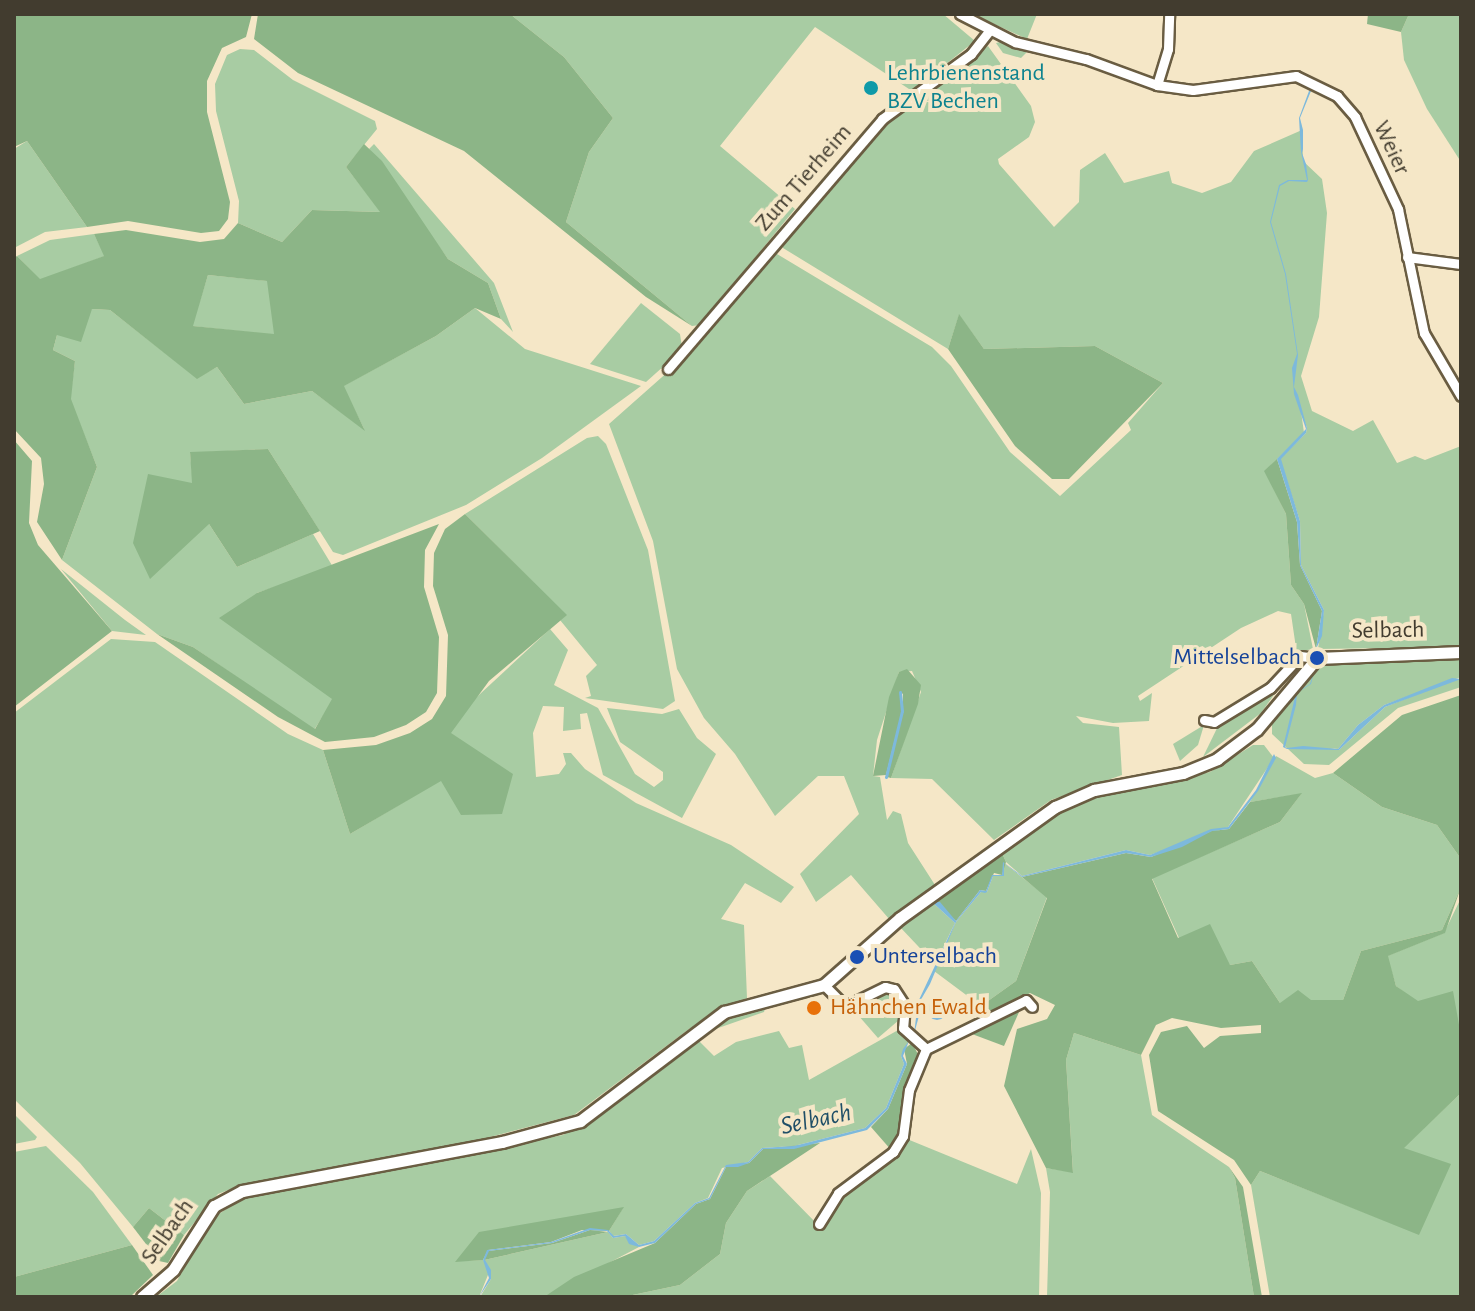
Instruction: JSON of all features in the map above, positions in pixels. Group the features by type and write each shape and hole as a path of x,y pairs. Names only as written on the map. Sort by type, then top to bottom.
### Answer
{"street":[{"name":"Weier","path":"960,14 988,32 1157,85 1193,90 1296,76 1324,86 1355,117 1398,209 1424,333 1461,396"},
{"path":"1157,85 1168,49 1169,14"},
{"name":"Zum Tierheim","path":"668,369 882,119 971,54 988,32"},
{"path":"1407,257 1461,264"},
{"name":"Selbach","path":"1204,720 1214,722 1270,688 1300,656 1317,658 1461,652"},
{"name":"Selbach","path":"142,1297 173,1270 201,1220 225,1198 563,1129 595,1111 724,1012 824,985 900,918 1055,807 1094,790 1194,770 1236,747 1257,729 1317,658"},
{"path":"824,985 842,1003 850,1004 885,987 894,989 905,1006 903,1028 926,1049"},
{"path":"819,1224 838,1193 893,1152 903,1136 909,1090 926,1049 1026,1000 1032,1007"}],"green space":[{"path":"14,14 252,14 246,37 222,48 207,81 207,112 230,202 228,219 219,231 201,233 128,221 87,227 27,141 14,147"},
{"path":"258,14 510,14 564,57 613,118 589,152 566,222 692,326 646,297 464,151 298,73 254,39"},
{"path":"510,14 943,14 975,41 912,91 815,27 720,146 795,209 700,325 692,326 566,222 589,152 613,118 564,57"},
{"path":"972,14 1037,14 1027,39"},
{"path":"1368,14 1409,14 1401,32 1367,24"},
{"path":"1409,14 1461,14 1461,162 1427,109 1404,60 1401,32"},
{"path":"996,43 1029,50 1021,58 1003,53"},
{"path":"988,46 1031,106 1035,122 1029,137 998,159 999,164 1054,227 1079,202 1080,170 1105,153 1124,183 1169,171 1172,183 1202,193 1231,182 1254,151 1302,130 1303,161 1322,179 1327,213 1319,317 1301,376 1312,411 1353,431 1373,420 1397,463 1415,456 1425,460 1461,446 1461,647 1318,649 1324,610 1301,565 1300,521 1280,459 1306,433 1301,411 1304,433 1265,471 1286,514 1291,585 1304,604 1313,649 1296,652 1276,677 1287,653 1296,648 1291,614 1278,611 1241,628 1138,696 1140,701 1152,693 1149,721 1113,723 1076,716 1083,723 1119,727 1122,775 1051,800 994,840 932,779 891,778 921,692 912,671 899,672 877,740 873,776 880,777 887,820 893,811 901,814 908,843 935,885 890,920 851,875 816,902 800,874 859,814 844,776 818,776 775,816 735,754 704,718 677,669 653,541 609,424 679,362 767,255 777,254 932,347 951,366 1010,452 1060,496 1131,430 1128,423 1163,383 1095,346 984,349 959,315 948,349 783,248 781,238 882,123"},
{"path":"240,49 254,50 293,80 375,121 377,129 346,167 381,212 312,210 282,242 238,223 239,201 216,111 215,84 227,55"},
{"path":"27,141 87,227 45,232 14,248 14,149"},
{"path":"364,144 382,161 448,259 488,283 501,319 475,308 436,336 344,386 365,431 312,391 244,404 217,367 197,379 110,310 92,309 81,342 57,335 53,350 75,361 71,399 97,467 62,560 37,522 44,484 41,458 14,429 14,258 17,256 40,279 104,256 94,234 126,230 200,242 224,239 238,223 282,242 312,210 380,212 346,167","holes":["208,275 267,281 274,334 193,326"]},
{"path":"374,144 494,283 513,332 501,319 488,283 448,259 369,149"},
{"path":"94,234 105,256 40,280 17,256 50,240"},
{"path":"208,275 268,281 275,335 192,326"},
{"path":"641,303 680,334 682,347 674,357 646,382 590,364"},
{"path":"475,308 525,349 641,386 542,458 466,505 343,555 333,552 268,449 190,453 193,483 209,524 237,567 313,534 333,567 257,593 333,700 314,730 193,647 157,634 62,560 97,467 70,399 75,361 53,350 57,335 92,309 110,310 197,378 217,367 244,404 312,391 364,429 343,386 436,336"},
{"path":"959,314 984,349 1095,346 1163,383 1069,479 1052,479 1015,446 948,349"},
{"path":"598,436 606,444 648,550 675,701 663,709 585,698 591,696 586,676 597,665 560,620 566,615 465,514 587,438"},
{"path":"14,440 32,461 29,523 38,545 112,631 14,707"},
{"path":"268,449 320,531 237,567 209,524 150,579 133,543 148,474 192,483 190,452"},
{"path":"1277,459 1297,522 1300,565 1322,611 1316,649 1304,604 1291,585 1286,514 1264,471"},
{"path":"465,514 567,615 489,681 451,733 513,774 502,814 461,815 441,781 350,834 323,750 376,745 410,733 432,719 446,696 448,635 433,586 434,553 445,529"},
{"path":"439,524 425,550 424,587 439,637 437,693 426,712 406,725 374,737 325,742 278,717 157,634 193,647 315,729 332,699 219,618 257,593"},
{"path":"61,569 125,620 146,635 112,631"},
{"path":"550,629 568,650 554,685 598,708 635,774 654,787 663,780 663,772 620,742 607,708 662,714 679,709 697,738 716,754 682,818 603,775 587,713 580,714 581,729 563,731 564,707 543,706 533,733 536,777 559,774 566,764 563,753 571,753 585,769 636,803 731,845 794,887 781,903 745,883 721,919 744,925 747,998 689,1029 574,1115 479,1140 241,1185 218,1194 184,1235 149,1208 133,1227 80,1163 14,1099 14,713 111,639 155,642 288,734 323,750 350,834 441,780 472,750 450,733 466,707"},
{"path":"1461,658 1461,677 1384,705 1358,725 1338,749 1330,748 1339,750 1385,707 1453,680 1461,679 1461,687 1398,708 1329,765 1304,764 1272,734 1272,722 1313,669 1348,660"},
{"path":"1295,665 1261,713 1203,757 1221,720"},
{"path":"907,669 921,685 918,704 891,778 887,777 903,711 903,694 900,692 902,711 886,775 873,776 889,697 899,672"},
{"path":"1461,695 1461,859 1437,825 1382,807 1333,773 1402,715"},
{"path":"1204,725 1198,745 1180,761 1173,744"},
{"path":"1253,745 1264,745 1274,758 1228,827 1150,855 1126,850 1022,876 1006,862 1001,851 1059,812 1112,792 1210,772"},
{"path":"1276,756 1315,778 1333,773 1382,807 1437,825 1461,859 1461,887 1442,930 1361,951 1343,1000 1280,1003 1252,961 1230,965 1179,938 1152,878 1280,822 1301,794 1250,802"},
{"path":"1302,793 1280,822 1152,879 1178,938 1210,924 1230,965 1252,961 1280,1003 1298,990 1311,1000 1343,1000 1361,951 1442,930 1461,887 1445,933 1388,956 1396,986 1418,1001 1453,991 1461,1036 1461,1093 1404,1148 1451,1164 1419,1235 1260,1171 1251,1185 1234,1160 1158,1111 1149,1055 1161,1032 1187,1026 1204,1048 1220,1036 1261,1033 1261,1025 1221,1028 1172,1018 1156,1025 1141,1055 1074,1033 1066,1060 1073,1173 1046,1168 1004,1086 1017,1029 1047,1019 1055,1005 1030,993 992,1014 981,1006 1016,981 1047,898 1022,877 1126,853 1151,857 1212,831 1229,829 1250,802"},
{"path":"1001,851 1006,862 1002,875 994,873 986,891 980,890 956,921 933,901"},
{"path":"1004,863 1047,897 1016,981 981,1006 934,971 956,922 981,892 987,892 993,876 1004,876"},
{"path":"1461,898 1461,1036 1396,986 1387,956 1444,933"},
{"path":"932,902 955,923 935,964 899,926"},
{"path":"885,991 893,992 902,1006 899,1020 878,1038 851,1007"},
{"path":"765,1009 764,1012 704,1033 746,1010"},
{"path":"1017,1010 1019,1012 1004,1046 964,1031"},
{"path":"900,1029 909,1041 901,1056 904,1064 886,1108 865,1128 794,1146 762,1148 748,1162 722,1168 708,1198 695,1203 654,1241 639,1245 626,1234 613,1236 609,1231 623,1208 556,1222 456,1261 483,1260 490,1270 479,1297 156,1297 177,1281 209,1220 244,1198 563,1135 607,1109 695,1037 714,1056 736,1042 779,1031 789,1048 802,1045 809,1080"},
{"path":"1074,1033 1141,1055 1152,1115 1229,1167 1235,1178 1254,1297 1047,1297 1050,1192 1046,1168 1073,1172 1066,1060"},
{"path":"912,1043 920,1058 892,1151 871,1127 888,1109 907,1064 904,1049"},
{"path":"1461,1093 1461,1297 1270,1297 1251,1185 1260,1171 1419,1234 1403,1148"},
{"path":"14,1114 37,1137 35,1140 14,1144"},
{"path":"907,1139 1017,1184 1031,1149 1041,1193 1039,1297 623,1297 680,1285 720,1254 726,1223 747,1191 770,1176 821,1228 834,1206 901,1151"},
{"path":"820,1143 747,1191 726,1223 720,1254 680,1285 623,1297 544,1297 574,1277 655,1243 696,1204 710,1199 726,1167 749,1163 763,1149"},
{"path":"46,1146 93,1192 132,1245 14,1277 14,1152"},
{"path":"1229,1167 1243,1187 1262,1297 1254,1297 1235,1178"},
{"path":"624,1207 609,1231 582,1230 551,1242 488,1250 483,1260 455,1262 479,1232"},
{"path":"149,1208 184,1235 168,1263 159,1261 133,1227"},
{"path":"590,1230 608,1232 484,1260 488,1251 552,1243"},
{"path":"608,1232 613,1238 625,1236 639,1247 544,1297 480,1297 491,1279 484,1260"},
{"path":"132,1245 153,1275 130,1297 14,1297 14,1277"}],"water":[{"path":"1309,91 1300,118 1302,153 1308,180 1289,181 1280,186 1271,222 1286,274 1298,355 1294,387 1307,428 1306,433 1281,459 1300,521 1301,565 1324,610 1322,636 1316,649 1322,611 1300,565 1297,522 1277,459 1306,429 1294,394 1292,368 1297,354 1285,274 1270,222 1279,185 1288,180 1307,180 1301,152 1299,118"},
{"path":"1314,672 1311,684 1297,693 1287,748 1338,749 1358,725 1384,705 1452,678 1461,679 1385,707 1339,750 1287,749 1283,747 1296,693 1310,684"},
{"path":"1274,754 1276,758 1258,791 1229,829 1212,831 1182,847 1151,857 1126,853 1022,877 1004,863 1004,876 993,876 987,892 981,892 956,922 919,1003 914,1034 918,1002 955,923 932,902 940,902 956,921 980,890 986,891 992,875 1002,875 1003,862 1022,876 1126,850 1150,855 1211,829 1228,827 1256,790"},
{"path":"933,1000 941,1000 947,1010 941,1020 933,1020 927,1014 927,1006"},
{"path":"909,1041 903,1056 907,1064 888,1109 867,1130 794,1149 763,1149 749,1163 726,1167 710,1199 696,1204 655,1243 639,1247 629,1244 625,1236 613,1238 607,1231 590,1230 552,1243 489,1251 485,1260 491,1270 491,1279 479,1297 489,1278 483,1260 487,1250 551,1242 590,1228 608,1230 614,1236 626,1234 639,1245 654,1241 695,1203 709,1198 726,1165 748,1162 762,1148 794,1146 865,1128 886,1108 904,1064 901,1056 903,1049"}],"waterway":[{"path":"886,777 902,711 900,692"}],"place":[{"name":"Lehrbienenstand BZV Bechen","path":"871,88"},
{"name":"Mittelselbach","path":"1317,658"},
{"name":"Unterselbach","path":"857,957"},
{"name":"Hähnchen Ewald","path":"814,1008"}]}
